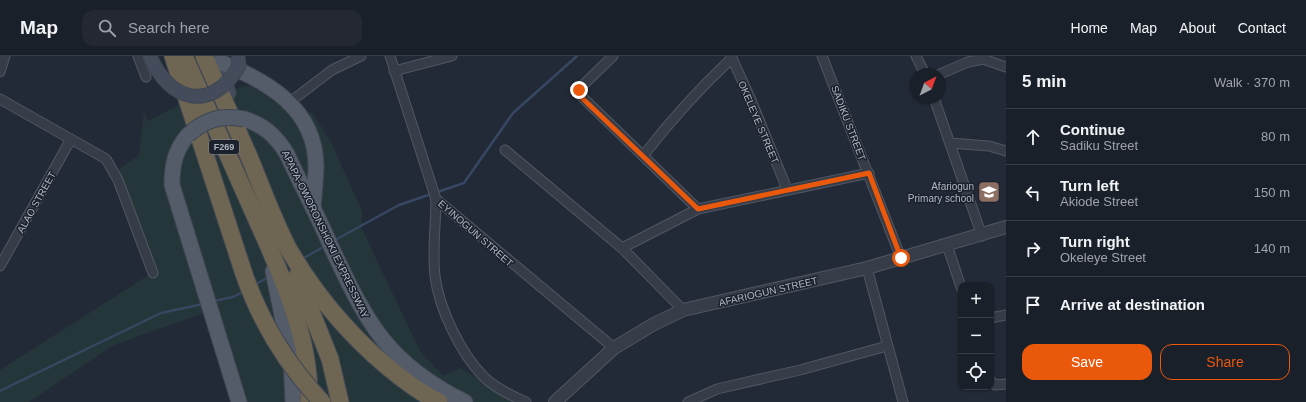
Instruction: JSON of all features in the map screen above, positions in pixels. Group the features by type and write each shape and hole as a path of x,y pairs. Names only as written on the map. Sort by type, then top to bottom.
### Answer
{"highway":[{"path":"168,56 182,87"},
{"path":"173,56 252,299 274,341 307,386 322,402"},
{"name":"F269","path":"184,56 272,234"},
{"name":"F269","path":"204,56 244,146 272,234"},
{"path":"272,234 290,278 330,359 340,402"},
{"path":"290,278 306,358 309,402"},
{"path":"290,278 333,314 390,370 439,402"}],"main road":[{"path":"150,56 155,67 166,83 176,92 194,97 209,95 225,85 239,66 238,56"},
{"path":"218,59 244,146"},
{"path":"218,59 249,75 290,102 302,116 311,135 316,164 312,209"},
{"name":"APAPA-OWORONSHOKI EXPRESSWAY","path":"239,402 172,185 172,174 176,152 188,135 200,125 216,118 231,116 257,122 279,140 331,245 351,290 367,319 388,347 414,372 442,391 465,402"},
{"path":"290,278 293,402"}],"street":[{"path":"0,72 5,56"},
{"path":"138,56 146,77"},
{"path":"290,102 332,70 361,56"},
{"name":"EYINOGUN STREET","path":"390,56 436,199 614,348"},
{"path":"394,71 452,56"},
{"path":"613,56 579,90 578,93 698,209"},
{"name":"SADIKU STREET","path":"822,56 901,258"},
{"path":"916,56 922,68"},
{"path":"643,156 671,119 731,57"},
{"name":"OKELEYE STREET","path":"731,57 751,100 787,189"},
{"path":"946,71 968,62 983,59 1006,67"},
{"path":"0,99 99,154 111,166 153,273"},
{"path":"936,104 982,236"},
{"name":"ALAO STREET","path":"0,266 71,139"},
{"path":"950,143 989,146 1006,151"},
{"path":"505,150 622,248 683,310"},
{"path":"622,248 698,209 787,189 869,173"},
{"path":"436,199 435,276 441,304 458,340 474,366 485,378 510,395 526,402"},
{"name":"AFARIOGUN STREET","path":"555,402 614,348 654,324 683,310 867,268 982,236 1006,227"},
{"path":"947,245 959,282"},
{"path":"867,268 903,402"},
{"path":"994,318 1006,316"},
{"path":"688,402 717,389 800,370 888,346"},
{"path":"994,384 1006,384"}],"shaded area":[{"path":"248,85 274,98 312,113 330,140 362,211 362,229 420,351 443,376 461,368 518,402 231,402 204,313 114,345 29,402 0,402 0,370 155,271 116,171 139,155 144,112 148,121 181,104"}],"waterway":[{"path":"335,240 399,205 464,183 513,113 577,56"},
{"path":"302,259 325,246"},
{"path":"254,285 269,277"},
{"path":"214,301 233,297 245,291"},
{"path":"0,391 161,313 203,304"}],"place":[{"name":"Afariogun Primary school","path":"989,192"}],"route":[{"path":"579,90 578,93 580,96 698,209 787,189 869,173 901,258"}]}
